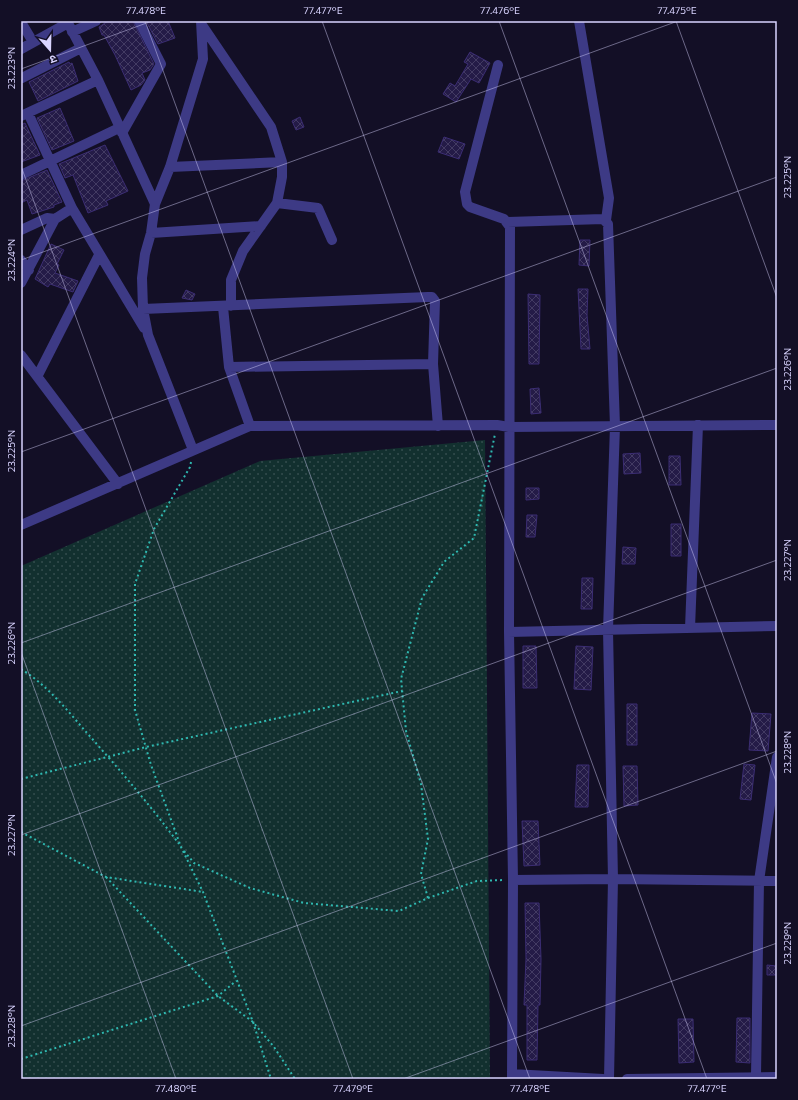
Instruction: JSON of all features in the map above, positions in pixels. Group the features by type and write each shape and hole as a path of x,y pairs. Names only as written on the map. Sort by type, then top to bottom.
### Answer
{"street":[{"path":"72,32 96,21"},
{"path":"21,175 50,160 120,130 161,64 139,21"},
{"path":"579,21 609,198 606,220 608,224 615,426 608,630 613,879 609,1079"},
{"path":"21,22 33,42"},
{"path":"21,49 68,23 98,80 155,204"},
{"path":"202,23 271,127 282,162 282,177 277,203 243,251 231,280 227,306 229,366 250,426"},
{"path":"192,450 148,335 143,309 142,278 155,204 170,167 203,58 202,23"},
{"path":"22,78 81,48"},
{"path":"498,65 465,192 467,204 470,207 504,219 508,222 606,220"},
{"path":"98,80 25,114 50,160 72,208 148,335"},
{"path":"170,167 282,162"},
{"path":"277,203 318,208 332,240"},
{"path":"21,283 55,219 72,208"},
{"path":"21,230 47,218 55,219"},
{"path":"508,222 510,227 509,632 513,880 512,1076 603,1079"},
{"path":"151,233 262,226"},
{"path":"38,375 99,255"},
{"path":"21,260 28,270"},
{"path":"143,309 432,297 435,301 433,364 438,426"},
{"path":"21,355 38,375 118,484"},
{"path":"229,366 433,364"},
{"path":"21,525 250,426 497,425 509,427 777,425"},
{"path":"690,628 698,425"},
{"path":"509,632 777,626"},
{"path":"756,1076 759,881 777,757"},
{"path":"513,880 613,879 777,881"},
{"path":"627,1079 756,1076 777,1077"}],"path":[{"path":"428,898 421,874 428,838 422,784 406,731 401,679 422,598 444,562 474,538 497,425"},
{"path":"192,450 190,467 154,529 135,584 136,710 146,747 181,847 203,892 236,982 253,1022 271,1079"},
{"path":"21,669 34,677 148,802 194,864 250,888 304,903 399,911 428,898 477,881 513,880"},
{"path":"21,780 146,747 402,691"},
{"path":"21,832 106,876 203,892"},
{"path":"106,876 218,996 253,1022 274,1047 295,1079"},
{"path":"21,1058 218,996 236,982"}],"green space":[{"path":"485,440 490,1079 21,1079 21,566 260,461"}],"building":[{"path":"108,21 133,21 154,64 150,70 142,73 145,80 141,85 131,90 115,55 104,35 102,35 99,27"},
{"path":"146,21 168,21 175,38 158,44"},
{"path":"470,52 490,63 479,83 471,79 456,102 443,94 450,83 455,86 468,64 464,62"},
{"path":"69,62 70,64 72,63 78,81 38,101 29,82"},
{"path":"60,108 74,141 52,150 37,118"},
{"path":"300,117 304,127 296,130 292,121"},
{"path":"25,123 40,155 21,162 21,125"},
{"path":"444,137 465,144 459,159 438,152"},
{"path":"105,145 128,191 106,201 108,205 88,213 73,175 65,178 59,164"},
{"path":"47,170 62,202 54,205 54,207 32,214 27,200 21,203 21,181"},
{"path":"580,240 590,240 589,266 579,265"},
{"path":"51,244 64,250 57,264 59,265 55,273 78,281 73,292 50,284 48,287 35,279"},
{"path":"578,289 588,289 587,315 590,349 581,349"},
{"path":"186,290 195,294 192,300 182,298"},
{"path":"528,294 540,295 539,364 529,364"},
{"path":"539,388 541,413 531,414 530,389"},
{"path":"640,453 641,473 624,474 623,454"},
{"path":"669,456 680,456 681,485 669,485"},
{"path":"526,488 539,488 539,499 526,500"},
{"path":"527,515 537,515 535,537 526,537"},
{"path":"671,524 681,524 681,556 671,556"},
{"path":"623,547 636,548 635,564 622,564"},
{"path":"582,578 593,578 592,609 581,609"},
{"path":"523,646 536,646 537,688 523,688"},
{"path":"576,646 593,647 591,690 574,689"},
{"path":"627,704 637,704 637,745 627,745"},
{"path":"752,713 771,714 768,751 749,750"},
{"path":"744,764 755,765 751,800 740,799"},
{"path":"577,765 589,765 588,807 575,807"},
{"path":"623,766 637,766 638,805 624,806"},
{"path":"522,821 538,821 540,865 524,866"},
{"path":"525,903 539,903 541,959 537,1060 527,1060 527,1005 524,1005 526,959"},
{"path":"767,965 777,966 777,975 767,975"},
{"path":"737,1018 750,1018 750,1063 736,1062"},
{"path":"678,1019 693,1019 694,1062 679,1063"}]}
